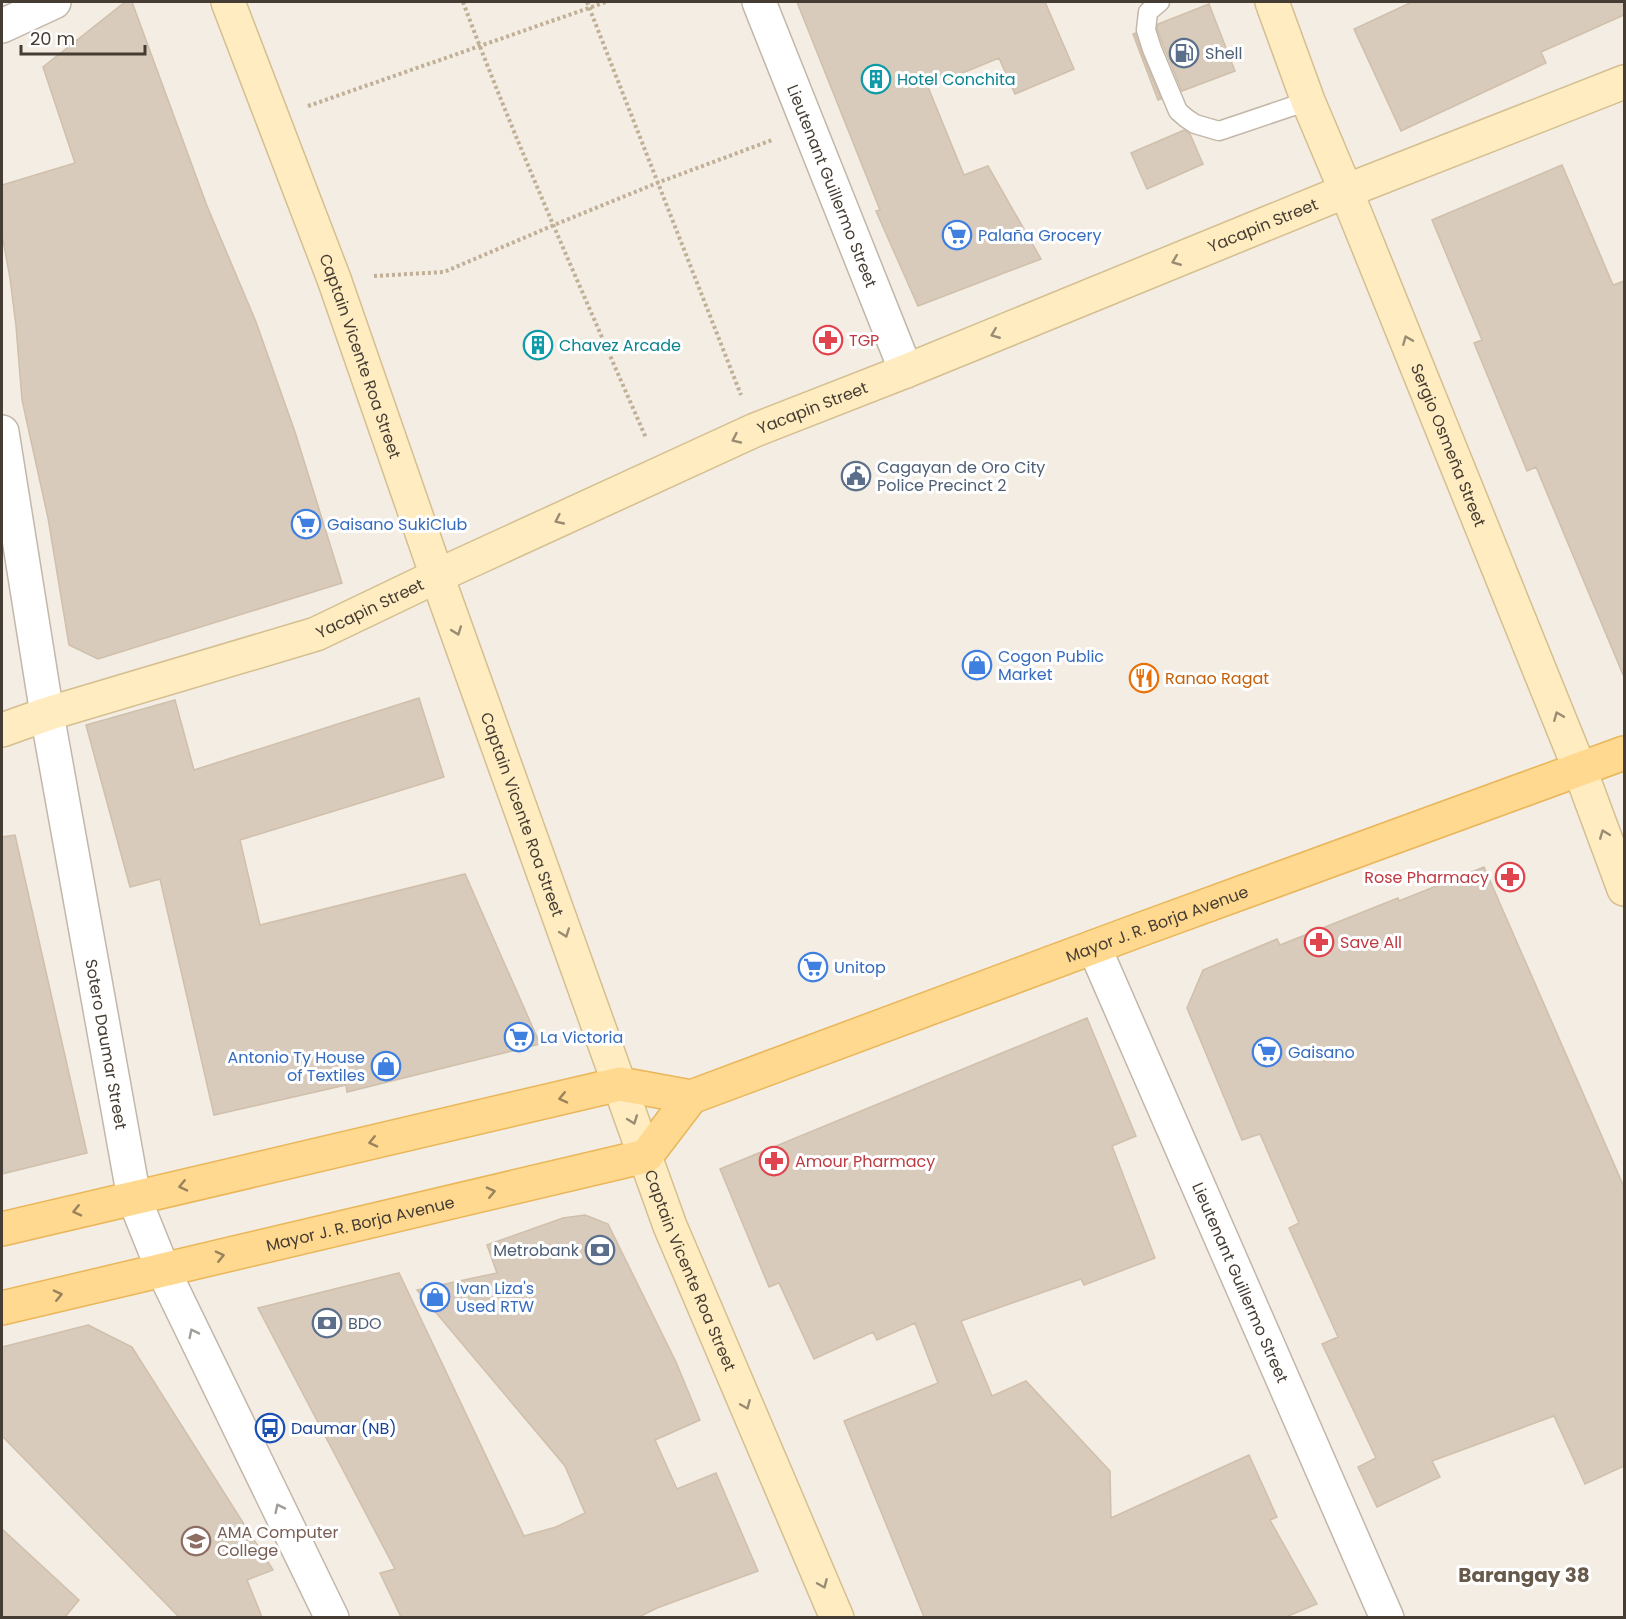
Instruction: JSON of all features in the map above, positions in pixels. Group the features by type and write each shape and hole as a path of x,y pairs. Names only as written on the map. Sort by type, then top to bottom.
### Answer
{"main road":[{"name":"Mayor J. R. Borja Avenue","path":"691,1097 1624,753"},
{"path":"2,1229 620,1084 691,1097 645,1156"},
{"name":"Mayor J. R. Borja Avenue","path":"2,1308 645,1156"}],"street":[{"path":"2,26 54,2"},
{"name":"Captain Vicente Roa Street","path":"228,2 334,279 437,576 670,1226 837,1617"},
{"name":"Lieutenant Guillermo Street","path":"759,2 906,371"},
{"name":"Sergio Osmeña Street","path":"1272,2 1308,101 1580,770 1624,889"},
{"name":"Yacapin Street","path":"2,730 47,714 316,634 755,430 906,371 1346,191 1624,82"},
{"name":"Sotero Daumar Street","path":"2,432 47,714 134,1198 163,1270 332,1617"},
{"name":"Lieutenant Guillermo Street","path":"1094,947 1387,1617"}],"lane":[{"path":"1160,2 1148,12 1146,30 1178,111 1185,118 1195,124 1219,131 1308,101"}],"path":[{"path":"463,2 554,225 661,473"},
{"path":"587,2 755,430"},
{"path":"274,118 606,2"},
{"path":"334,279 444,272 657,183 808,126"}],"building":[{"path":"125,2 132,2 207,206 256,322 295,432 342,583 98,659 69,645 48,518 22,400 16,326 2,235 2,185 75,163 43,67"},
{"path":"797,2 1045,2 1074,69 1015,94 999,58 928,87 964,175 988,166 1041,259 918,306 876,211 880,210"},
{"path":"1412,2 1624,2 1624,15 1541,52 1546,63 1401,131 1354,29"},
{"name":"Shell","path":"1209,4 1235,71 1182,91 1157,29 1158,24"},
{"path":"1135,33 1161,99 1158,100 1133,34"},
{"path":"1184,130 1190,134 1203,164 1147,189 1131,153"},
{"path":"1562,165 1613,285 1624,281 1624,677 1536,467 1527,471 1474,343 1482,340 1432,220"},
{"path":"419,698 444,777 240,840 260,925 465,874 540,1044 347,1092 346,1085 214,1115 160,879 130,887 86,725 175,700 194,770"},
{"path":"15,835 87,1153 2,1174 2,837"},
{"path":"1484,867 1624,1187 1624,1466 1585,1484 1554,1416 1432,1461 1440,1477 1377,1507 1358,1467 1376,1458 1322,1344 1338,1337 1289,1228 1299,1223 1260,1134 1242,1140 1187,1008 1203,970 1277,939 1280,945"},
{"path":"1087,1018 1136,1136 1112,1146 1155,1258 1084,1285 1081,1279 961,1321 992,1396 1026,1381 1110,1471 1111,1518 1249,1455 1277,1517 1270,1520 1317,1604 1286,1617 924,1617 844,1421 938,1383 915,1323 877,1340 873,1332 814,1359 779,1283 769,1287 720,1169"},
{"path":"585,1215 608,1224 676,1362 700,1420 655,1440 677,1489 716,1473 758,1571 657,1608 639,1617 401,1617 380,1573 395,1569 258,1308 399,1273 524,1536 556,1527 585,1513 565,1466 417,1290 497,1273 487,1245 563,1218"},
{"path":"88,1325 132,1347 273,1570 247,1580 262,1617 179,1617 2,1436 2,1347"},
{"path":"2,1529 79,1600 65,1617 2,1617"}],"place":[{"name":"Shell","path":"1184,53"},
{"name":"Hotel Conchita","path":"876,79"},
{"name":"Palaña Grocery","path":"957,235"},
{"name":"TGP","path":"828,340"},
{"name":"Chavez Arcade","path":"538,345"},
{"name":"Cagayan de Oro City Police Precinct 2","path":"856,476"},
{"name":"Gaisano SukiClub","path":"306,524"},
{"name":"Cogon Public Market","path":"977,665"},
{"name":"Ranao Ragat","path":"1144,678"},
{"name":"Rose Pharmacy","path":"1510,877"},
{"name":"Save All","path":"1319,942"},
{"name":"Unitop","path":"813,967"},
{"name":"La Victoria","path":"519,1037"},
{"name":"Gaisano","path":"1267,1052"},
{"name":"Antonio Ty House of Textiles","path":"386,1066"},
{"name":"Amour Pharmacy","path":"774,1161"},
{"name":"Metrobank","path":"600,1250"},
{"name":"Ivan Liza's Used RTW","path":"435,1297"},
{"name":"BDO","path":"327,1323"},
{"name":"Daumar (NB)","path":"270,1428"},
{"name":"AMA Computer College","path":"196,1541"}],"district":[{"name":"Barangay 38","path":"1524,1575"}]}
